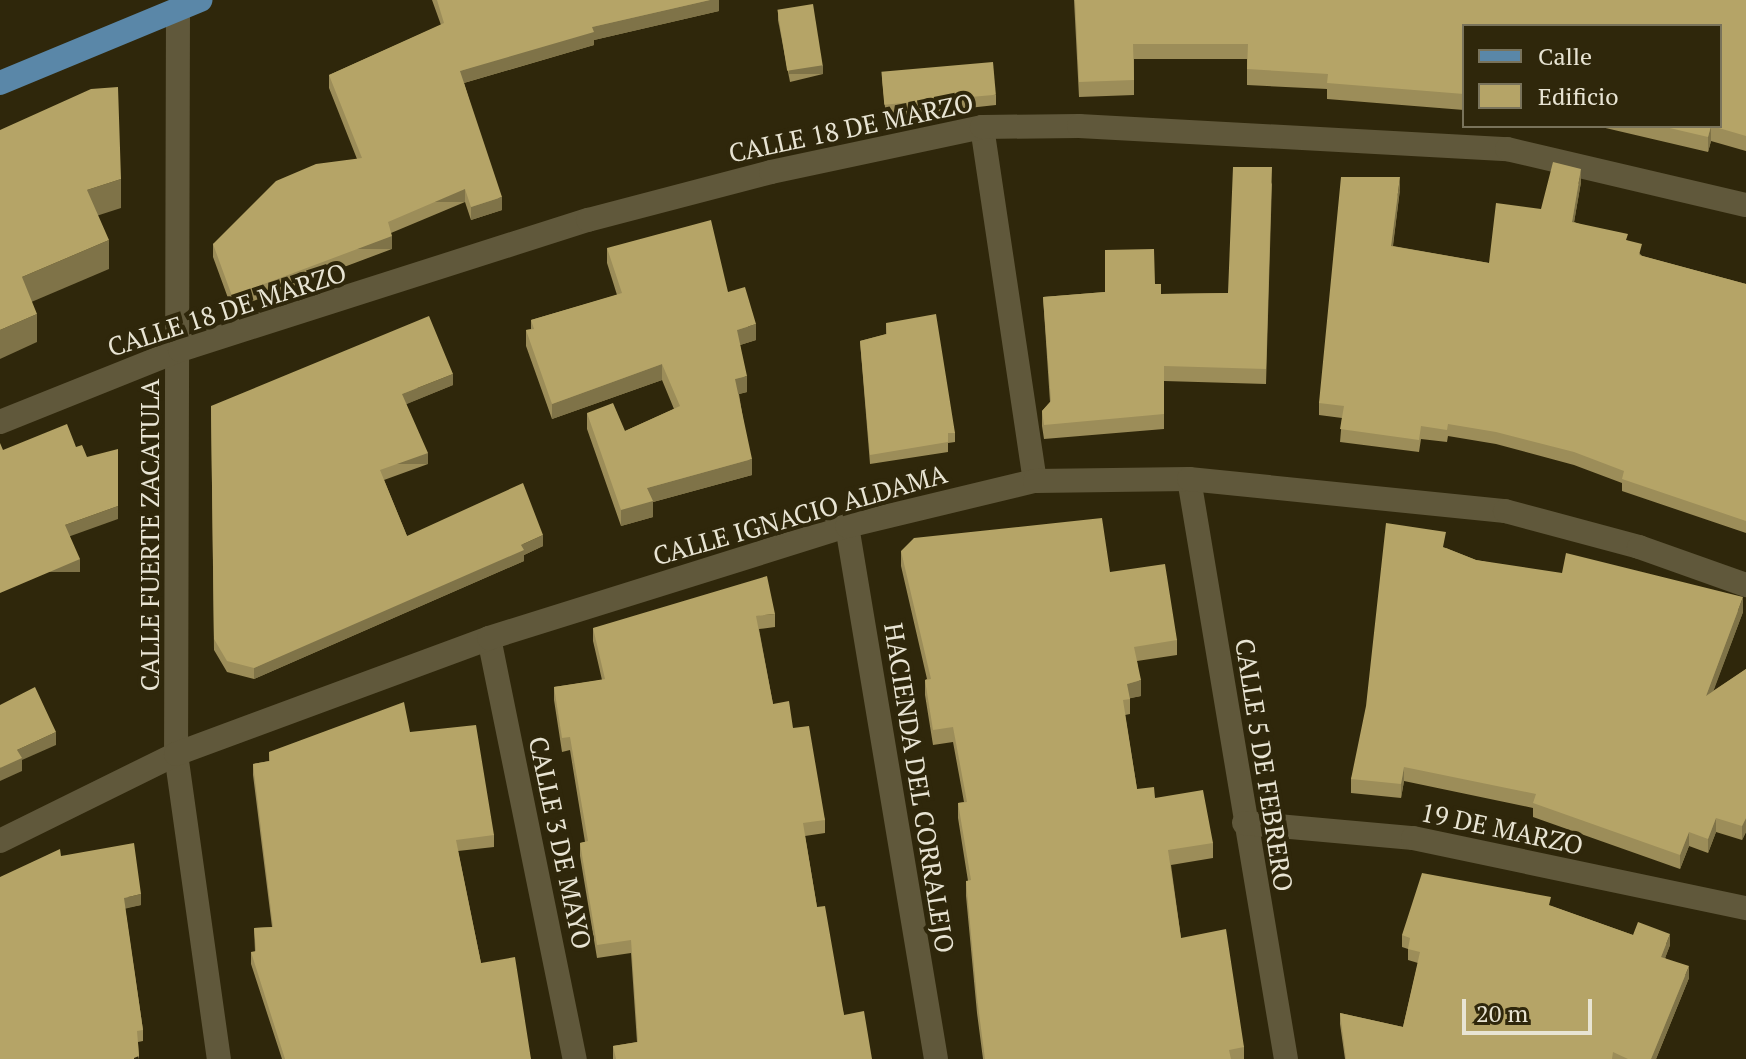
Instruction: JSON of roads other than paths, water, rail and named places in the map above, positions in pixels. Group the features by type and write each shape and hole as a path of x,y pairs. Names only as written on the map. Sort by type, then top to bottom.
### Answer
{"main road":[{"path":"0,83 189,5"}],"street":[{"name":"CALLE FUERTE ZACATULA","path":"189,5 180,350 176,754 219,1059"},
{"name":"CALLE 18 DE MARZO","path":"0,422 180,350 588,220 771,172 982,127 1079,126 1507,149 1746,205"},
{"path":"982,127 1035,481"},
{"name":"CALLE IGNACIO ALDAMA","path":"0,841 176,754 489,638 847,526 1035,481 1189,479 1505,511 1639,547 1746,585"},
{"name":"CALLE 5 DE FEBRERO","path":"1189,479 1244,823 1286,1059"},
{"name":"HACIENDA DEL CORRALEJO","path":"847,526 936,1059"},
{"name":"CALLE 3 DE MAYO","path":"489,638 575,1059"},
{"name":"19 DE MARZO","path":"1244,823 1413,838 1746,908"}]}
